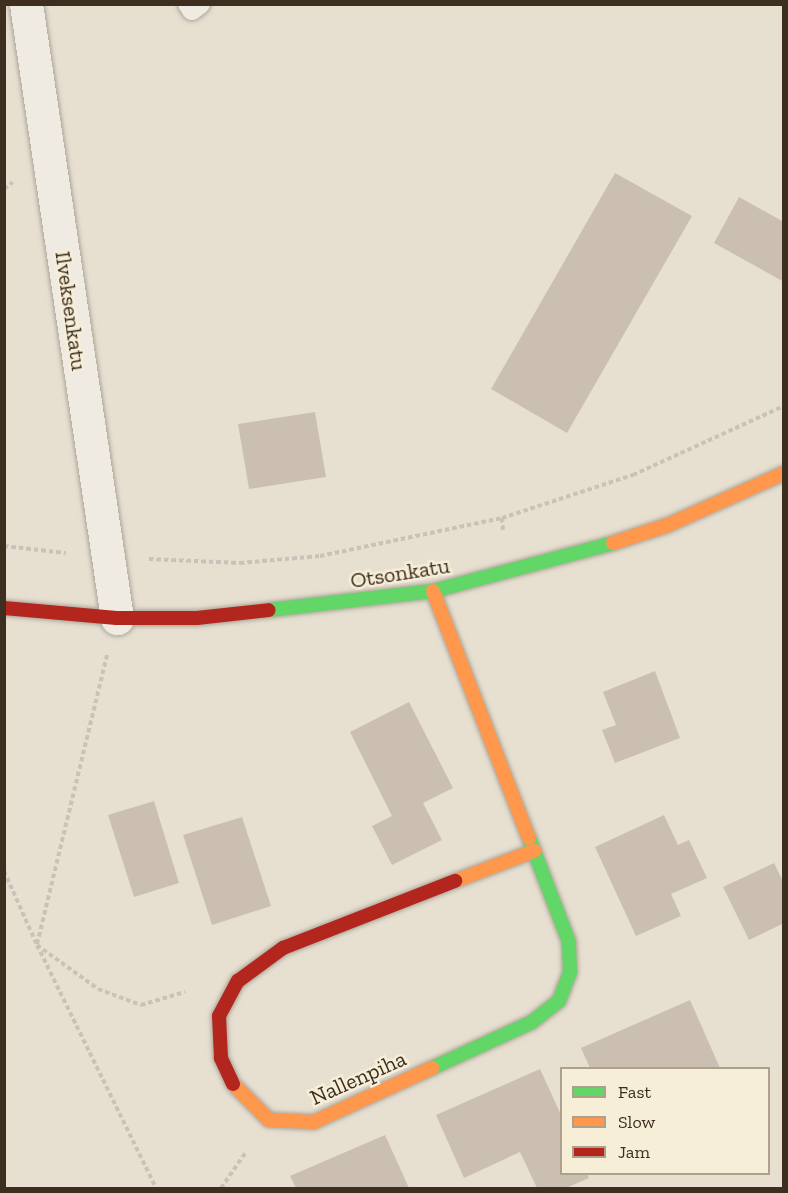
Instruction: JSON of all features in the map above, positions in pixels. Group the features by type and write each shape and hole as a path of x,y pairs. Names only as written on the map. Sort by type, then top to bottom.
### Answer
{"street":[{"name":"Ilveksenkatu","path":"26,4 117,618"},
{"name":"Otsonkatu","path":"4,608 117,618 197,618 433,591 581,554 668,525 783,473"},
{"name":"Nallenpiha","path":"433,591 534,851 569,942 570,973 558,1001 532,1022 314,1122 269,1120 237,1093 221,1058 219,1016 238,981 283,948 534,851"}],"lane":[{"path":"188,4 192,10 200,4"}],"path":[{"path":"4,546 108,558 240,563 395,543 502,518 633,475 783,406"},
{"path":"37,945 117,618"},
{"path":"4,871 37,945 156,1188"},
{"path":"37,945 98,989 129,1002 154,1004 210,982 238,981"}],"building":[{"path":"615,173 692,216 567,433 491,389"},
{"path":"739,197 784,222 784,282 714,243"},
{"path":"315,412 326,477 249,489 238,424"},
{"path":"655,671 680,738 615,763 602,730 616,725 603,692"},
{"path":"409,702 453,788 423,803 442,840 392,865 372,826 392,816 350,732"},
{"path":"154,801 179,883 134,897 108,815"},
{"path":"664,815 678,845 689,840 707,878 671,894 681,916 636,936 595,847"},
{"path":"242,817 271,906 212,925 183,835"},
{"path":"774,863 784,883 784,923 749,940 723,887"},
{"path":"690,1000 720,1067 590,1067 581,1048"},
{"path":"540,1069 560,1113 560,1175 588,1175 589,1178 566,1188 537,1188 520,1152 464,1178 436,1115"},
{"path":"385,1135 409,1188 296,1188 290,1176"}],"traffic: fast":[{"path":"269,610 433,591 613,543"},
{"path":"432,1068 532,1022 559,1001 570,973 569,942 529,838"}],"traffic: slow":[{"path":"613,543 668,525 784,473"},
{"path":"433,591 529,838"},
{"path":"455,881 534,851"},
{"path":"233,1084 269,1120 314,1122 432,1068"}],"traffic: jam":[{"path":"4,608 117,618 197,618 269,610"},
{"path":"233,1084 221,1058 219,1016 238,981 283,948 455,881"}]}
